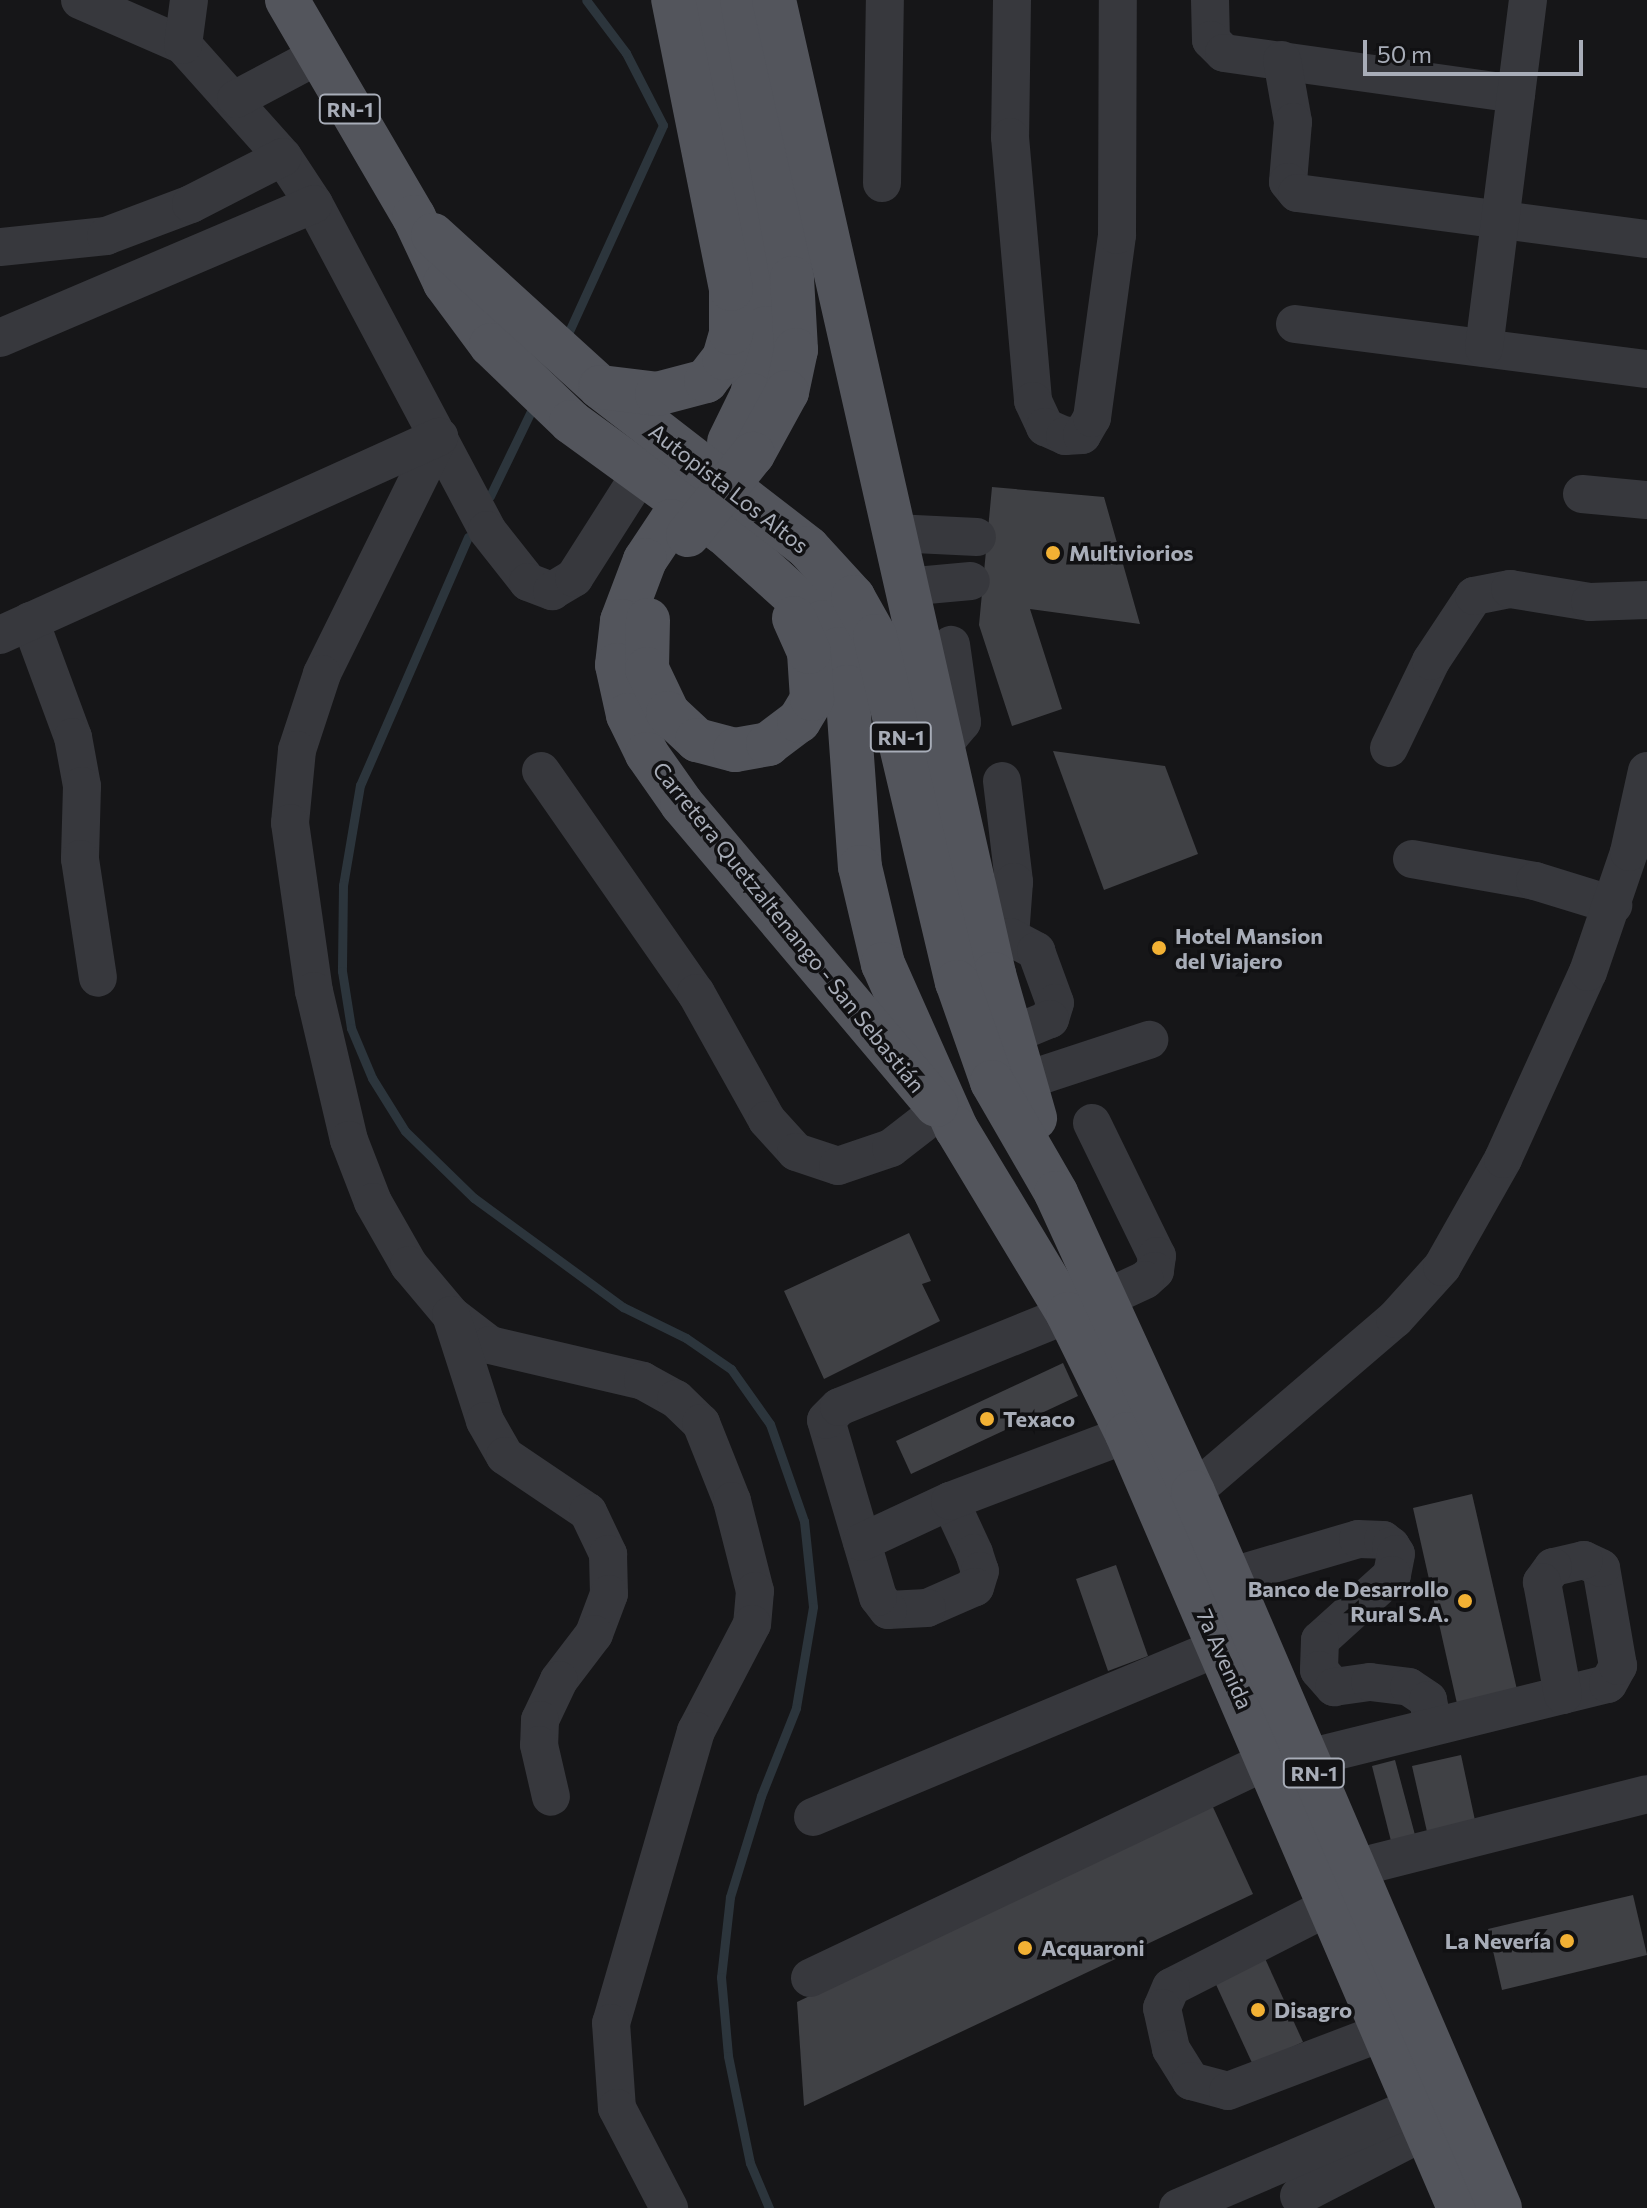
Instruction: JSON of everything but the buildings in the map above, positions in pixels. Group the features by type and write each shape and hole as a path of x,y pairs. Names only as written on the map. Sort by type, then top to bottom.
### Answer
{"main road":[{"name":"Autopista Los Altos","path":"287,0 414,217 445,283 491,345 571,422 724,533 823,622 839,649 847,687 868,917 883,964 948,1119"},
{"path":"598,385 657,394 706,381 724,358 731,333 731,289 673,0"},
{"name":"Carretera Quetzaltenango - San Sebastián","path":"704,0 766,328 741,448"},
{"name":"Carretera Quetzaltenango - San Sebastián","path":"742,0 792,278 796,350 787,392 679,528 645,560 622,621 617,665 628,715 647,754 682,804 948,1119"},
{"path":"774,0 939,737 999,939 1009,1036 1056,1193"},
{"name":"Autopista Los Altos","path":"414,217 598,385 808,548 860,610 875,636 891,690 957,982 992,1082 1056,1193"},
{"name":"Carretera Quetzaltenango - San Sebastián","path":"679,528 655,592 646,631 647,669 668,713 697,740 735,750 768,744 799,721 812,699 809,652 779,582"},
{"name":"7a Avenida","path":"948,1119 1086,1306 1176,1499 1219,1647 1355,1868 1500,2208"},
{"name":"7a Avenida","path":"1056,1193 1086,1306 1127,1434 1229,1577 1288,1759 1330,1906 1459,2208"}],"street":[{"path":"80,0 183,45 236,99 283,157 314,204 506,559 528,582 544,591 562,588 574,578 641,473"},
{"path":"183,45 189,0"},
{"path":"882,183 885,0"},
{"path":"1012,0 1010,137 1033,401 1045,427 1065,436 1082,435 1092,418 1117,235 1118,0"},
{"path":"1210,0 1208,30 1217,48 1516,94"},
{"path":"1484,348 1528,0"},
{"path":"236,99 319,55"},
{"path":"1282,60 1293,122 1288,182 1293,191 1647,239"},
{"path":"0,247 106,236 191,204 283,157"},
{"path":"0,338 314,204"},
{"path":"1295,324 1647,369"},
{"path":"98,978 80,859 80,774 73,737 15,628 439,437"},
{"path":"439,437 322,674 297,750 290,823 314,991 349,1140 373,1202 409,1265 451,1315 490,1345 643,1381 676,1399 701,1423 732,1501 755,1591 752,1624 737,1659 696,1731 674,1794 611,2023 617,2108 669,2208"},
{"path":"1582,494 1647,500"},
{"path":"894,533 977,537"},
{"path":"905,587 971,581"},
{"path":"1389,748 1431,661 1474,596 1495,588 1590,602 1647,600"},
{"path":"939,737 951,735 962,722 951,645"},
{"path":"541,771 696,993 767,1120 796,1152 838,1166 891,1148 948,1119"},
{"path":"1176,1499 1395,1319 1442,1267 1549,1062 1613,905 1647,771"},
{"path":"999,939 1014,882 1002,781"},
{"path":"1412,859 1535,881 1613,905"},
{"path":"1024,1081 1149,1040"},
{"path":"950,1501 980,1571 975,1587 927,1608 888,1610 878,1597 826,1420 839,1407 1086,1306 1145,1280 1155,1271 1157,1256 1092,1123"},
{"path":"451,1315 485,1421 505,1456 569,1494 588,1512 608,1554 609,1594 594,1634 559,1680 540,1720 539,1745 551,1797"},
{"path":"862,1542 950,1501 1127,1434"},
{"path":"1229,1577 1358,1539 1383,1540 1396,1554 1392,1575 1320,1640 1319,1670 1334,1687 1370,1682 1409,1687 1428,1700 1433,1725"},
{"path":"813,1817 1219,1647"},
{"path":"810,1978 1288,1759 1563,1695"},
{"path":"1355,1868 1647,1794"},
{"path":"1330,1906 1171,1987 1162,2008 1171,2049 1191,2081 1228,2091 1383,2032"},
{"path":"1299,2196 1421,2118"},
{"path":"1178,2208 1421,2118"}],"waterway":[{"path":"566,338 663,125 626,53 586,0"},
{"path":"490,496 534,405"},
{"path":"468,537 360,785 343,885 342,971 351,1028 372,1078 405,1131 474,1198 623,1307 686,1338 731,1369 770,1424 804,1521 813,1607 796,1708 761,1796 730,1897 721,1977 728,2056 750,2163 769,2208"}],"place":[{"name":"Multiviorios","path":"1053,553"},
{"name":"Hotel Mansion del Viajero","path":"1159,948"},
{"name":"Texaco","path":"987,1419"},
{"name":"Banco de Desarrollo Rural S.A.","path":"1465,1601"},
{"name":"La Nevería","path":"1567,1941"},
{"name":"Acquaroni","path":"1025,1948"},
{"name":"Disagro","path":"1258,2010"}]}
